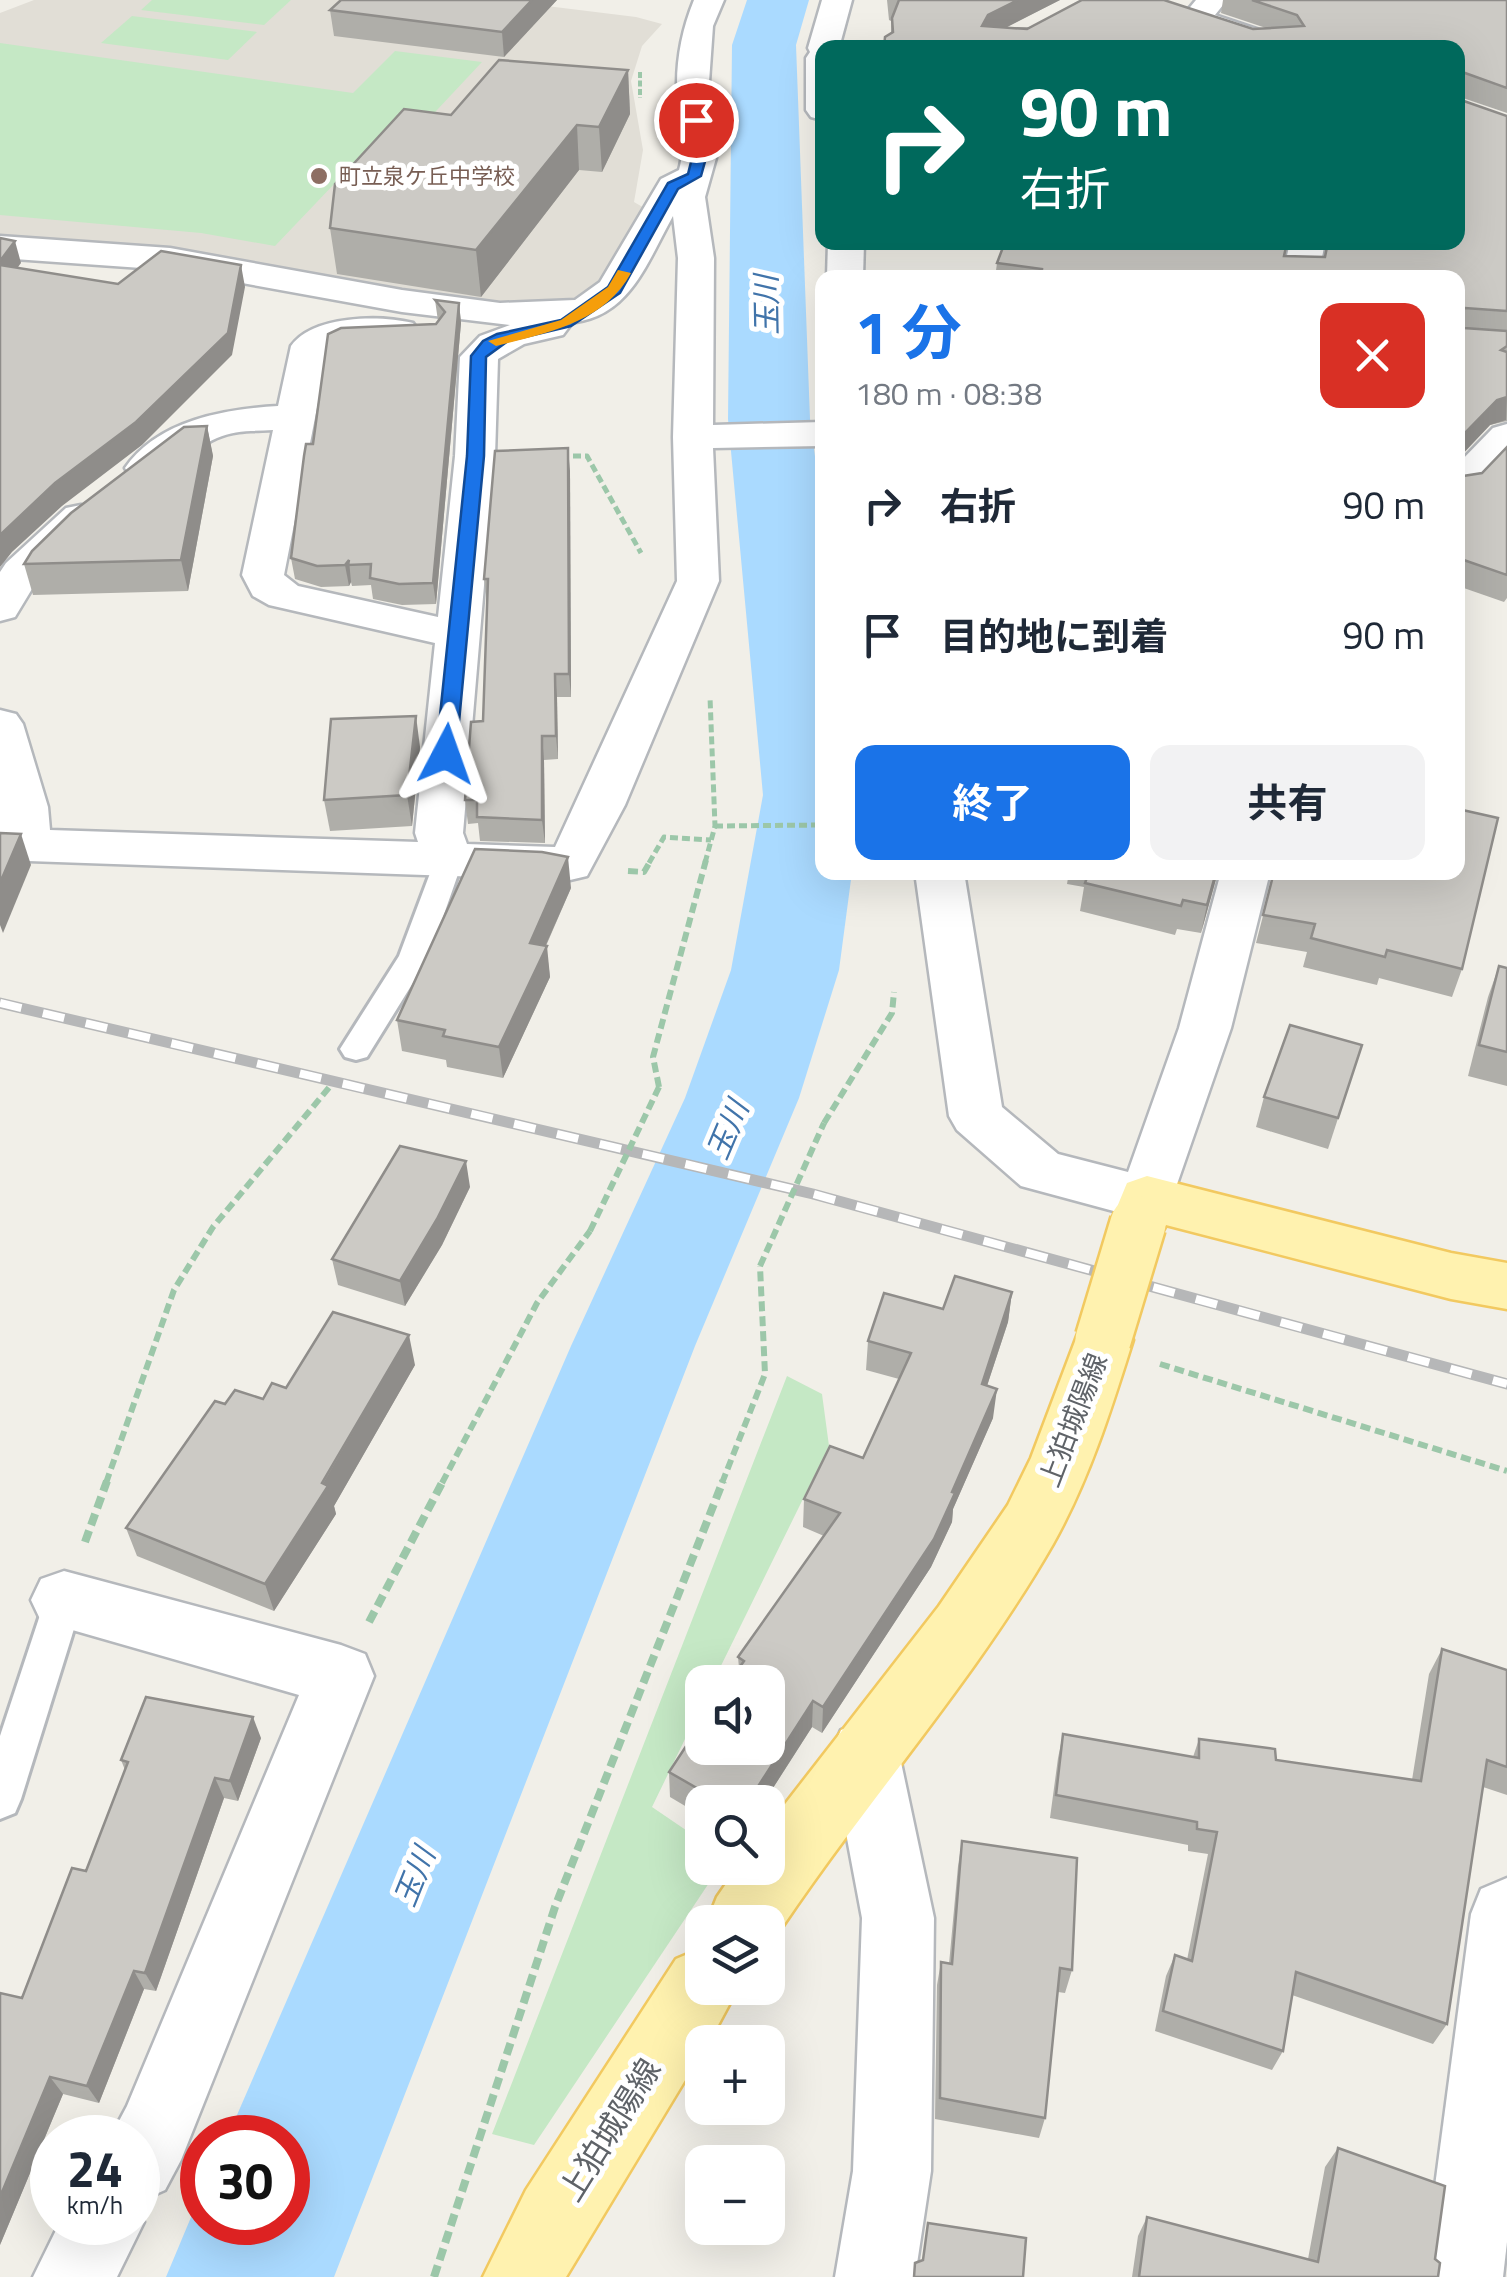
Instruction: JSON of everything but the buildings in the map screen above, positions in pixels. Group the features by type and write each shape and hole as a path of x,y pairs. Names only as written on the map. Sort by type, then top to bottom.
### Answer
{"main road":[{"path":"1143,1211 1507,1286"},
{"name":"上狛城陽線","path":"754,1905 865,1753 932,1672 1031,1523 1068,1443 1143,1211"},
{"name":"上狛城陽線","path":"522,2277 554,2218 690,2005"}],"street":[{"path":"0,724 24,807 13,844 570,864 601,804 698,581 692,437 696,258 688,197 699,158 693,82 698,26 708,0"},
{"path":"825,40 837,0"},
{"path":"1192,9 1263,40"},
{"path":"449,860 440,833 476,456 478,356 488,345 503,338 566,323 614,290 673,186 694,176"},
{"path":"0,247 170,259 402,302 500,314 584,311"},
{"path":"456,634 284,596 268,587 263,575 292,417 310,346 322,336 376,330 503,338"},
{"path":"0,608 22,572 62,532 191,432 219,421 292,417"},
{"path":"692,437 815,434"},
{"path":"1465,481 1507,436"},
{"path":"940,880 976,1116 1042,1172 1143,1211 1205,1028 1244,880"},
{"path":"64,1600 340,1676 160,2118"},
{"path":"865,1753 898,1918 892,2172 875,2277"},
{"path":"1463,2277 1507,1914"},
{"path":"73,2277 91,2245"}],"lane":[{"path":"356,1049 414,957 449,860"},
{"path":"0,1799 64,1600"}],"path":[{"path":"715,826 815,825"},
{"path":"570,864 644,872 664,837 712,840"},
{"path":"434,2277 555,1907 764,1374 760,1266 824,1123 892,1013 895,980"},
{"path":"64,1600 174,1290 213,1227 310,1113 356,1049"},
{"path":"340,1676 537,1303 590,1231 659,1087"},
{"path":"1101,1346 1507,1471"}],"shaded area":[{"name":"町立泉ケ丘中学校","path":"34,0 498,0 636,17 662,24 642,46 631,81 643,150 634,202 646,209 592,294 555,305 496,305 0,238 0,13"}],"green space":[{"path":"152,0 291,0 264,25 141,10"},
{"path":"132,16 257,32 228,60 101,43"},
{"path":"0,43 353,93 395,51 482,62 407,142 378,138 275,246 201,233 0,215"},
{"path":"787,1376 822,1394 829,1446 721,1665 685,1665 685,1739 652,1807 685,1829 685,1885 708,1885 694,1905 685,1905 685,1919 534,2145 492,2134"}],"waterway":[{"name":"玉川","path":"310,2134 633,1346 742,1098 785,970 813,795 769,419 764,45 778,0"},
{"name":"玉川","path":"250,2277 263,2245"}],"railway":[{"path":"0,1003 813,1194 1507,1384"}],"slow traffic":[{"path":"496,341 566,323 614,290 623,273"}],"place":[{"name":"町立泉ケ丘中学校","path":"319,176"}],"route":[{"path":"446,754 476,456 478,356 488,345 503,338 566,323 614,290 673,186 694,176 699,158 696,120"}]}
